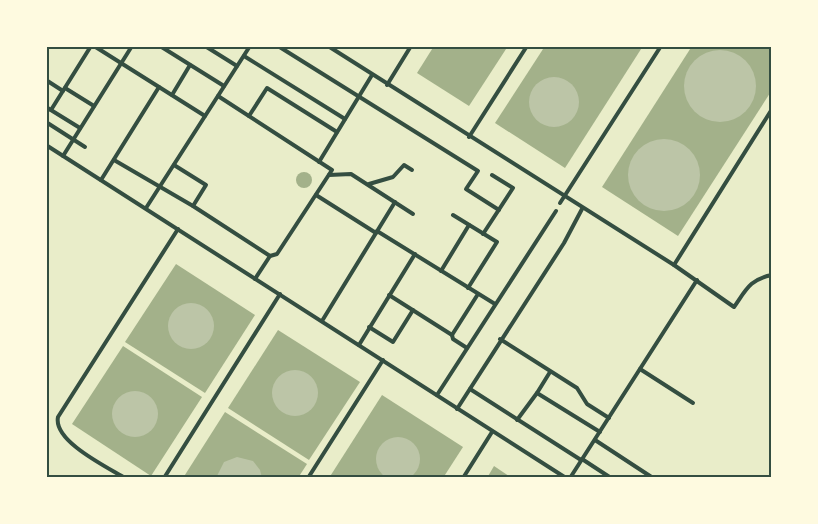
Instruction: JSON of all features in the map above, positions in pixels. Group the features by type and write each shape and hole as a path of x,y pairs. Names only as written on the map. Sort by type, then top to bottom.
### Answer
{"street":[{"path":"51,110 93,46 205,116"},
{"path":"63,156 132,46"},
{"path":"160,46 224,86"},
{"path":"205,46 237,66"},
{"path":"146,208 250,46"},
{"path":"278,46 478,171 466,189 499,210"},
{"path":"328,46 564,198 674,265 734,307 751,283 758,278 772,275"},
{"path":"386,85 411,46"},
{"path":"469,137 527,46"},
{"path":"560,203 661,46"},
{"path":"244,56 345,119"},
{"path":"172,95 190,65"},
{"path":"319,162 372,75"},
{"path":"47,83 94,106"},
{"path":"101,180 160,87"},
{"path":"249,116 267,88 337,132"},
{"path":"218,96 332,170 277,254 270,256 255,279"},
{"path":"46,107 80,128"},
{"path":"674,265 772,109"},
{"path":"46,122 85,146"},
{"path":"46,146 146,208 566,478"},
{"path":"114,160 193,206 270,256"},
{"path":"174,164 206,185 193,206"},
{"path":"369,184 394,177 404,165 412,170"},
{"path":"329,175 351,174 413,214"},
{"path":"484,234 513,188 492,174"},
{"path":"316,194 495,304"},
{"path":"322,321 395,202"},
{"path":"457,409 500,339 564,243 582,209"},
{"path":"437,395 556,211"},
{"path":"453,215 497,242 468,288"},
{"path":"441,271 469,225"},
{"path":"125,478 89,456 60,434 56,424 60,414 178,229"},
{"path":"358,345 415,254"},
{"path":"570,478 697,280"},
{"path":"164,478 280,294"},
{"path":"452,335 478,294"},
{"path":"389,295 452,335 453,339 467,348"},
{"path":"369,328 393,342 413,310"},
{"path":"500,339 577,388 587,404 609,418"},
{"path":"308,478 383,360"},
{"path":"640,369 693,403"},
{"path":"517,420 550,372"},
{"path":"470,389 611,478"},
{"path":"537,393 600,432"},
{"path":"462,478 492,432"},
{"path":"595,440 653,478"}],"shaded area":[{"path":"434,46 508,46 469,106 417,73"},
{"path":"545,46 643,46 565,168 495,123"},
{"path":"692,46 772,46 772,90 678,236 602,187"},
{"path":"304,172 310,174 312,180 310,186 304,188 298,186 296,180 298,174"},
{"path":"176,264 255,315 205,393 125,342"},
{"path":"278,330 360,382 309,460 228,408"},
{"path":"123,346 202,397 151,476 72,424"},
{"path":"382,395 463,447 443,478 329,478"},
{"path":"225,412 307,464 298,478 183,478"},
{"path":"494,466 512,478 487,478"}],"building":[{"path":"720,50 740,56 750,66 756,86 750,106 740,116 720,122 700,116 690,106 684,86 690,66 700,56"},
{"path":"549,77 559,77 572,84 579,97 579,107 572,120 559,127 549,127 540,123 533,116 529,107 529,97 533,88 540,81"},
{"path":"664,139 684,145 694,155 700,175 694,195 684,205 664,211 644,205 634,195 628,175 634,155 644,145"},
{"path":"186,303 196,303 210,313 214,326 210,339 204,345 196,349 186,349 172,339 168,331 168,321 178,307"},
{"path":"290,370 300,370 314,380 318,393 314,406 308,412 300,416 290,416 276,406 272,398 272,388 282,374"},
{"path":"130,391 140,391 154,401 158,414 154,427 148,433 140,437 130,437 116,427 112,419 112,409 122,395"},
{"path":"394,437 402,437 414,443 420,459 414,475 402,481 394,481 382,475 376,463 376,455 382,443"},
{"path":"237,457 253,461 260,470 262,478 216,478 224,462"}]}
